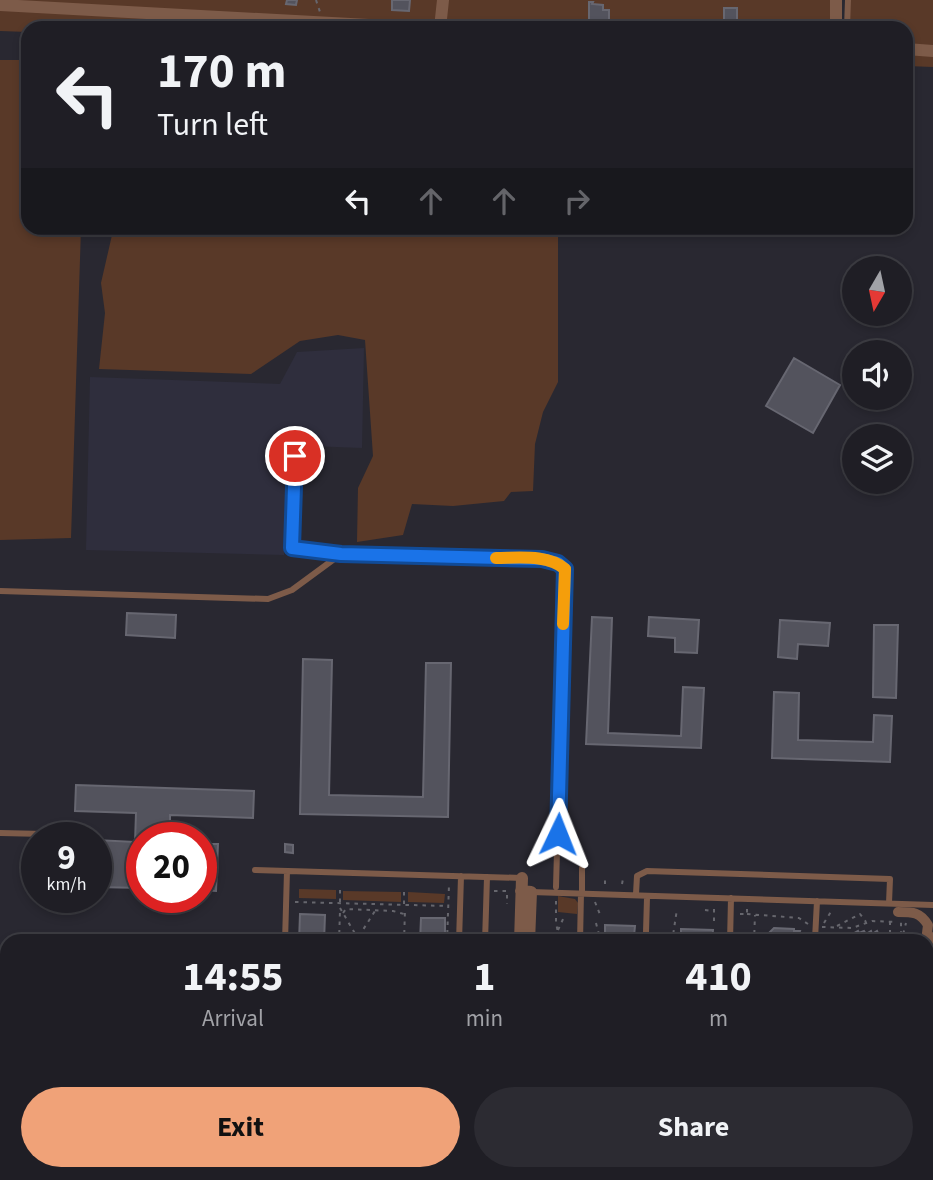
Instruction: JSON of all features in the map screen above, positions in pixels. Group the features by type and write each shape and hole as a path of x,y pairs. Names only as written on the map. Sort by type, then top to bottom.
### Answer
{"street":[{"path":"441,21 443,0"},
{"path":"836,0 836,21"},
{"path":"0,5 295,21"},
{"path":"913,50 933,51"},
{"path":"522,878 526,891 529,934"},
{"path":"521,934 526,891"},
{"path":"902,919 915,912 928,925 928,934"}],"lane":[{"path":"847,21 848,0"},
{"path":"295,456 292,548 341,554 542,559 558,563 565,569 556,887"},
{"path":"0,592 268,599 292,590 341,554"},
{"path":"0,833 21,833"},
{"path":"580,934 582,868"},
{"path":"255,870 522,878"},
{"path":"285,934 287,871"},
{"path":"636,894 636,876 647,871 890,879 889,903"},
{"path":"459,934 461,876"},
{"path":"485,934 488,877"},
{"path":"526,891 933,905"},
{"path":"646,932 647,898"},
{"path":"730,934 732,898"},
{"path":"816,934 817,901"}],"path":[{"path":"605,879 605,884"},
{"path":"622,879 622,884"},
{"path":"447,934 449,881"},
{"path":"340,887 340,903"},
{"path":"404,890 404,905"},
{"path":"493,891 507,891 507,904"},
{"path":"595,897 601,917"},
{"path":"713,922 715,901"},
{"path":"295,902 448,906"},
{"path":"747,902 747,914"},
{"path":"833,905 832,912 821,927 852,928 907,917 923,918"},
{"path":"556,907 558,934"},
{"path":"339,934 340,908 356,934"},
{"path":"343,913 346,909 405,912 404,934"},
{"path":"673,934 677,909"},
{"path":"361,934 376,910"},
{"path":"705,911 714,911"},
{"path":"881,921 882,913"},
{"path":"736,914 799,918 811,926"},
{"path":"834,927 860,914 867,923"},
{"path":"754,934 755,915"},
{"path":"558,930 564,917"},
{"path":"900,934 902,919"},
{"path":"901,934 902,919"},
{"path":"890,922 890,934"},
{"path":"596,923 600,934"}],"shaded area":[{"path":"0,0 834,0 833,21 21,21 21,32 0,31"},
{"path":"848,0 933,0 933,67 913,66 913,21 847,21"},
{"path":"0,60 21,60 21,235 81,235 71,538 0,540"},
{"path":"112,235 558,235 558,382 543,412 535,444 533,491 511,492 504,501 453,506 412,504 403,535 357,542 358,488 373,456 365,340 338,335 300,341 251,374 99,369 105,313 101,283"},
{"path":"364,348 362,448 310,446 310,456 286,455 284,555 86,550 90,377 280,384 297,352"},
{"path":"299,889 336,890 336,899 299,898"},
{"path":"343,891 401,892 401,902 343,900"},
{"path":"408,892 445,894 444,903 408,902"},
{"path":"558,896 575,899 578,903 577,914 558,912"}],"building":[{"path":"287,0 297,0 296,5 286,4"},
{"path":"392,0 410,0 409,11 392,10"},
{"path":"589,2 603,5 603,10 609,10 609,21 589,21"},
{"path":"724,8 737,8 737,21 724,21"},
{"path":"794,358 840,385 813,433 766,406"},
{"path":"127,613 176,615 175,638 126,635"},
{"path":"592,617 612,618 608,733 681,736 683,687 704,688 701,748 586,744"},
{"path":"649,617 699,620 697,653 675,652 675,638 648,636"},
{"path":"780,620 830,623 828,646 798,644 797,659 778,657"},
{"path":"874,625 898,625 896,698 873,697"},
{"path":"303,659 332,660 329,795 423,797 426,663 451,663 448,817 300,814"},
{"path":"774,692 799,693 798,740 873,742 874,715 892,716 890,762 772,758"},
{"path":"76,785 254,791 253,818 170,815 170,822 136,822 136,813 75,811"},
{"path":"112,841 126,842 126,888 112,887"},
{"path":"285,844 293,845 293,853 285,852"},
{"path":"300,914 325,915 324,934 299,934"},
{"path":"421,918 445,918 445,934 420,934"},
{"path":"605,925 635,926 634,934 605,934"},
{"path":"774,928 800,931 799,934 768,934"},
{"path":"681,929 713,930 713,934 681,934"}],"slow traffic":[{"path":"496,558 542,559 558,563 565,569 563,624"}],"route":[{"path":"295,456 292,548 341,554 542,559 558,563 565,569 558,834"}]}
